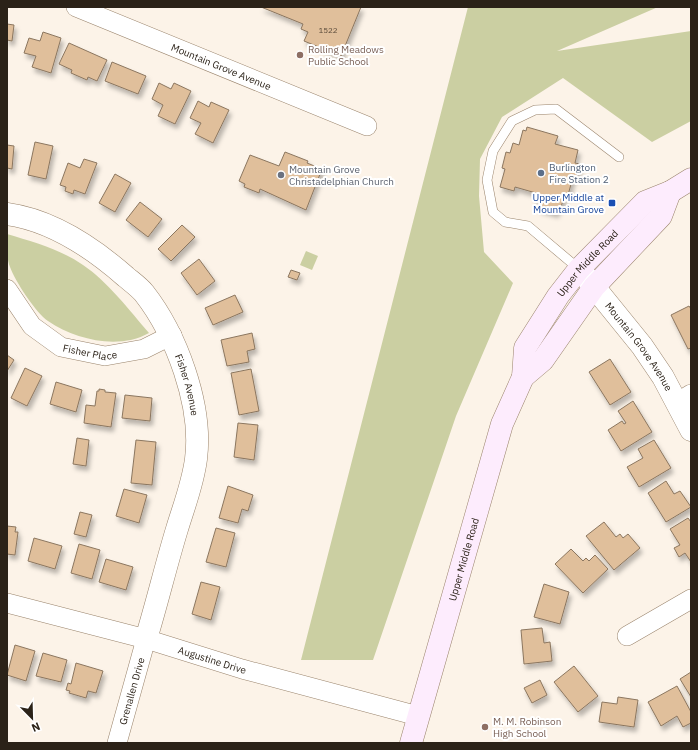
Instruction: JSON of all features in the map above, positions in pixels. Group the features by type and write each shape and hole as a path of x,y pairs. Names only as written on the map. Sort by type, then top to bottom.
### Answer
{"main road":[{"name":"Upper Middle Road","path":"411,743 502,424 523,377 525,348 558,296 579,269 645,202 670,192 691,179"},
{"name":"Upper Middle Road","path":"523,377 543,360 594,287 661,216 670,192"}],"street":[{"name":"Mountain Grove Avenue","path":"76,7 367,126"},
{"name":"Fisher Avenue","path":"7,214 20,216 57,231 82,244 109,262 143,292 172,335 183,366 196,415 196,458 188,496 177,529 146,639"},
{"name":"Mountain Grove Avenue","path":"579,269 642,346 663,377 684,398 691,430"},
{"name":"Fisher Place","path":"7,288 32,326 61,347 105,356 144,349 172,335"},
{"path":"627,636 691,599"},
{"name":"Augustine Drive","path":"7,603 146,639 242,669 418,716"},
{"name":"Grenallen Drive","path":"117,743 146,639"}],"lane":[{"path":"579,269 528,226 505,222 493,212 487,180 493,151 512,121 535,110 556,109 619,157"}],"green space":[{"path":"468,7 658,7 557,51 691,31 691,121 652,142 563,78 502,117 480,159 479,196 484,252 513,283 456,416 373,660 301,660"},
{"path":"7,234 56,250 83,265 101,279 149,333 137,338 111,342 84,338 59,328 48,321 32,304 21,288 10,267 7,250"},
{"path":"306,251 318,256 312,270 300,265"}],"building":[{"path":"261,7 361,7 341,56 304,41 308,32 301,29 303,24"},
{"path":"7,24 14,25 12,41 7,40"},
{"path":"43,32 61,38 51,73 32,67 36,56 24,53 29,38 40,41"},
{"path":"69,43 107,60 97,81 88,77 87,80 71,73 72,70 59,64"},
{"path":"112,62 146,76 138,94 105,81"},
{"path":"159,83 171,89 174,83 191,91 175,124 158,116 163,105 152,99"},
{"path":"198,101 209,107 211,102 229,110 213,143 195,134 201,123 190,118"},
{"name":"Burlington Fire Station 2","path":"527,127 558,136 555,144 578,150 575,163 580,164 576,178 573,177 568,195 565,194 561,207 558,207 556,213 538,208 540,201 534,200 536,193 515,187 514,191 500,187 505,169 502,168 506,152 510,153 513,143 519,145 523,130 526,131"},
{"path":"35,142 53,146 46,179 28,175"},
{"path":"7,145 14,146 12,169 7,168"},
{"name":"Mountain Grove Christadelphian Church","path":"285,152 308,161 307,163 322,169 306,210 260,189 259,193 244,187 245,184 239,181 250,155 279,166"},
{"path":"84,159 97,163 85,194 74,190 73,194 65,191 66,187 60,185 68,163 80,168"},
{"path":"115,174 131,183 115,212 99,203"},
{"path":"140,202 162,219 148,237 126,220"},
{"path":"182,225 195,237 171,261 158,249"},
{"path":"199,259 215,281 197,295 181,273"},
{"path":"291,270 300,273 297,280 288,277"},
{"path":"235,295 243,312 213,325 205,308"},
{"path":"689,306 691,309 691,348 688,349 671,315"},
{"path":"252,333 255,349 247,351 249,362 227,366 221,340"},
{"path":"7,355 14,360 7,371"},
{"path":"610,359 631,392 610,405 589,372"},
{"path":"25,368 42,376 27,406 11,398"},
{"path":"251,369 259,411 239,415 231,373"},
{"path":"56,382 82,390 76,412 50,404"},
{"path":"99,389 105,390 105,392 116,393 111,427 84,423 86,405 95,406 97,391 99,391"},
{"path":"125,395 152,398 150,421 122,418"},
{"path":"633,401 652,432 621,451 608,430 622,421 624,424 626,423 618,411"},
{"path":"238,423 258,425 254,460 234,457"},
{"path":"77,438 89,440 86,466 73,464"},
{"path":"136,440 156,442 152,485 131,483"},
{"path":"654,440 671,468 639,487 627,467 643,458 638,449"},
{"path":"666,481 674,494 680,491 691,507 666,522 648,493"},
{"path":"228,486 253,495 248,511 242,509 238,523 219,518"},
{"path":"124,489 147,495 139,523 116,516"},
{"path":"80,512 92,515 86,537 74,534"},
{"path":"688,518 691,522 691,562 685,553 679,557 674,548 680,545 670,529"},
{"path":"604,522 616,537 620,534 623,538 628,534 640,548 614,570 586,536"},
{"path":"7,526 16,527 15,532 18,532 15,555 7,554"},
{"path":"216,528 235,533 226,567 206,562"},
{"path":"34,538 62,546 55,569 28,561"},
{"path":"79,544 100,550 92,579 71,573"},
{"path":"571,549 583,561 586,558 589,561 595,555 608,569 583,593 555,564"},
{"path":"106,559 133,567 126,590 99,582"},
{"path":"201,582 220,587 211,620 192,614"},
{"path":"544,584 569,592 560,624 534,617"},
{"path":"542,628 544,643 550,642 552,661 524,664 521,630"},
{"path":"15,645 35,651 26,681 7,675"},
{"path":"43,653 67,660 61,682 36,676"},
{"path":"76,663 103,671 96,693 88,691 86,698 69,693 70,691 66,690 68,683 71,684"},
{"path":"574,666 598,696 578,712 554,682"},
{"path":"691,672 691,697 680,679"},
{"path":"540,680 547,695 532,703 524,688"},
{"path":"677,686 691,712 691,723 683,727 677,716 661,726 648,702"},
{"path":"618,697 638,700 634,727 599,722 602,702 617,704"}],"place":[{"name":"Rolling Meadows Public School","path":"300,55"},
{"name":"Burlington Fire Station 2","path":"541,173"},
{"name":"Mountain Grove Christadelphian Church","path":"281,175"},
{"name":"Upper Middle at Mountain Grove","path":"612,203"},
{"name":"M. M. Robinson High School","path":"485,727"}]}
